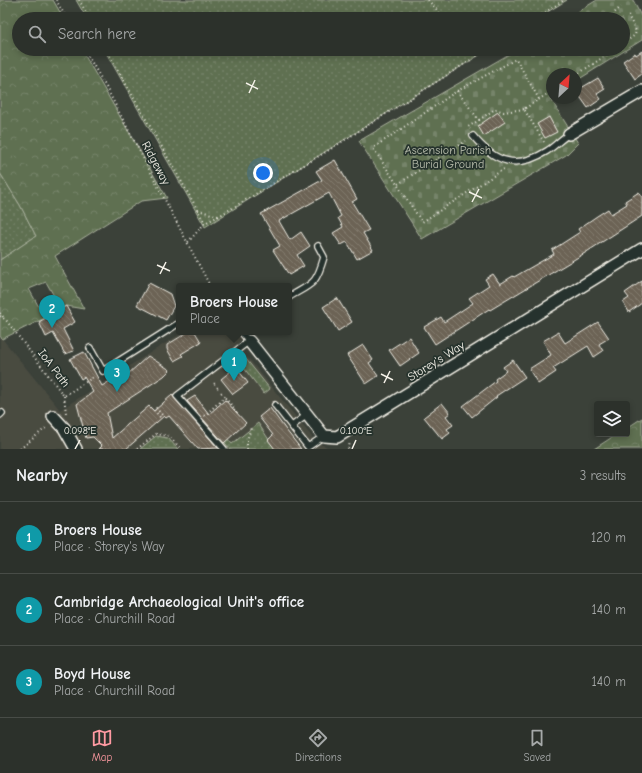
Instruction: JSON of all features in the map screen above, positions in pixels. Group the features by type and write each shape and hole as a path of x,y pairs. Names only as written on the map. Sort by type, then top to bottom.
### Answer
{"street":[{"path":"570,134 642,91"},
{"name":"Storey's Way","path":"324,436 337,437 642,249"},
{"path":"249,341 324,436"},
{"path":"53,416 64,428 76,449"}],"lane":[{"path":"473,136 492,156 526,162 549,150 570,134"},
{"path":"292,295 312,283 318,277 324,257 318,246"},
{"path":"90,348 103,371 176,325"},
{"path":"224,449 178,396 249,341 244,335"},
{"path":"275,405 308,447 324,436"},
{"path":"292,426 307,415"}],"path":[{"path":"56,0 63,12"},
{"path":"79,0 86,12"},
{"path":"428,0 439,12"},
{"path":"546,12 564,0"},
{"path":"615,12 621,7"},
{"path":"630,19 636,31 635,35 630,39"},
{"name":"Ridgeway","path":"88,56 208,283"},
{"path":"110,56 205,223"},
{"path":"188,242 205,223 329,150 477,56"},
{"path":"582,71 605,56"},
{"path":"515,161 490,179 422,222 374,148 457,91 516,59 539,99"},
{"path":"457,91 479,120"},
{"path":"398,184 473,136 468,127 495,110 504,112 524,109 546,95"},
{"path":"524,109 549,150"},
{"path":"197,210 219,216"},
{"path":"0,313 6,320"},
{"name":"IoA Path","path":"0,316 6,320 64,396 103,371"},
{"path":"206,415 227,395"},
{"path":"225,398 234,408"},
{"path":"20,449 47,426 52,432"},
{"path":"247,449 247,440 251,428"},
{"path":"138,449 156,434 169,436 181,449"}],"shaded area":[{"path":"178,335 245,335 246,336 237,344 316,442 331,449 0,449 0,336 60,410"}],"green space":[{"path":"0,0 53,0 60,12 12,12 12,56 85,56 167,198 141,201 55,256 84,309 66,306 61,308 46,282 29,289 45,318 2,339 0,336 0,260 36,236 20,205 0,173"},
{"path":"76,0 567,0 547,12 83,12"},
{"name":"Ascension Parish Burial Ground","path":"597,0 633,0 642,18 642,40 630,47 630,12 577,12"},
{"path":"108,56 478,56 205,227"},
{"name":"Ascension Parish Burial Ground","path":"506,56 616,56 582,77 582,68 546,68 546,104 554,104 578,143 566,155 422,239 359,141"},
{"path":"0,173 20,205 36,236 0,260"},
{"path":"246,359 270,389 264,394 240,363"},
{"path":"207,415 232,444 258,423 275,449 230,449 204,418"},
{"path":"642,418 642,449 594,449 612,437 630,437 630,426"},
{"path":"156,436 168,438 178,449 140,449"}],"building":[{"path":"642,51 642,74 635,79 623,61 635,53 636,55"},
{"path":"598,78 605,89 597,94 601,99 588,108 582,100 582,87"},
{"path":"498,112 505,122 484,136 478,126"},
{"path":"549,117 557,132 545,138 537,124"},
{"path":"335,160 357,199 352,202 369,230 363,233 373,250 357,259 347,242 341,245 333,233 343,227 338,218 341,216 329,193 279,221 290,240 301,232 310,246 297,255 304,266 289,275 273,250 280,246 261,214 322,180 316,171"},
{"path":"639,192 642,197 642,216 585,253 490,310 489,309 435,344 424,327 441,317 444,322 473,303 469,298 489,285 485,279 493,274 500,284 513,276 514,277 554,254 552,250 580,232 578,229 597,216 608,209 611,214 627,204 625,201"},
{"path":"642,281 642,303 629,312 623,302 629,298 625,293"},
{"path":"149,283 170,294 174,306 166,320 137,305"},
{"path":"337,298 352,322 338,331 323,307"},
{"path":"66,306 75,322 63,329 74,351 65,354 53,333 46,337 39,322"},
{"path":"598,322 609,338 599,344 603,351 594,357 588,346 553,368 556,372 538,384 529,369 551,355 543,341 558,332 565,343"},
{"path":"183,335 197,335 201,342 181,354 183,356 174,361 167,349 167,345"},
{"path":"409,337 419,353 400,366 389,350"},
{"path":"363,345 373,360 369,363 378,376 366,384 347,355"},
{"path":"84,352 102,386 126,371 128,374 148,356 170,370 164,376 107,413 112,438 149,406 154,411 172,395 218,448 198,449 169,416 166,418 164,416 126,449 99,449 102,446 93,437 86,438 77,404 93,392 84,377 81,379 70,359"},
{"path":"513,360 525,377 496,396 497,397 472,417 463,406 496,381 495,379 506,371 503,367"},
{"path":"236,367 248,383 233,394 221,379"},
{"path":"195,396 209,414 225,400 246,423 224,443 187,401"},
{"path":"442,403 450,413 446,416 453,425 447,429 450,433 442,439 424,417"},
{"path":"270,408 301,449 275,449 268,440 273,435 259,417"}],"place":[{"name":"Cambridge Archaeological Unit's office","path":"52,328"},
{"name":"Broers House","path":"234,381"},
{"name":"Boyd House","path":"117,392"}]}
